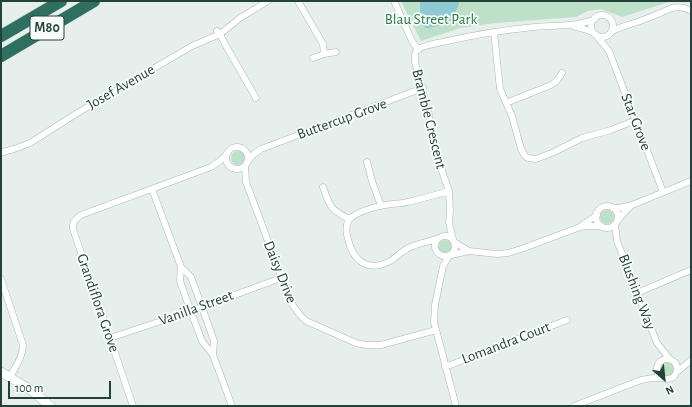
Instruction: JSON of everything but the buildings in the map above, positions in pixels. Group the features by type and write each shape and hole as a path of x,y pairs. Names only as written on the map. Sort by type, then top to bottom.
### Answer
{"highway":[{"name":"M80","path":"1,36 61,1"},
{"name":"M80","path":"1,56 94,1"}],"street":[{"name":"Josef Avenue","path":"2,152 51,129 192,46 204,37 218,33 224,25 240,18 268,1"},
{"path":"298,1 323,44 324,54"},
{"path":"394,1 412,41 418,50"},
{"path":"627,24 601,16 595,19 592,24 592,30 595,34 604,37 627,24 677,7 684,7 691,11"},
{"name":"Bramble Crescent","path":"454,240 449,223 449,191 434,148 430,115 415,58 416,52 418,50 453,39 535,27 569,25 595,19"},
{"path":"610,33 613,26 611,20"},
{"name":"Bramble Crescent","path":"569,25 595,34"},
{"path":"494,32 500,89 514,122 521,149 528,158 536,159 582,138 611,130 636,120"},
{"path":"218,33 219,39 226,46 256,98"},
{"name":"Star Grove","path":"610,33 608,40 609,51 663,192"},
{"name":"Star Grove","path":"595,34 609,51"},
{"path":"313,58 336,52"},
{"path":"506,103 551,85 556,82 562,73"},
{"name":"Buttercup Grove","path":"246,164 254,154 261,149 423,88"},
{"path":"211,167 224,166 242,168 246,164 247,154 242,148 239,147 232,149 211,167 152,189 181,267 180,281 202,341 213,355 232,406"},
{"name":"Buttercup Grove","path":"242,148 261,149"},
{"path":"227,154 227,163 234,168"},
{"path":"367,162 381,206"},
{"name":"Daisy Drive","path":"246,164 246,182 281,278 294,307 306,321 356,343 366,345 381,345 436,330"},
{"name":"Daisy Drive","path":"234,168 246,182"},
{"path":"420,244 431,248 443,257 469,251 497,254 508,253 580,227 597,215 603,207 609,206 613,208 632,205 691,181"},
{"path":"323,187 329,204 333,209 349,219"},
{"name":"Grandiflora Grove","path":"133,406 72,226 81,215 152,189"},
{"path":"449,191 406,203 381,206 356,214 349,219 346,225 346,232 350,246 360,262 373,266 384,264 407,248 432,241 440,237 448,236 469,251"},
{"path":"580,227 601,226 609,228 616,223 632,205"},
{"path":"613,208 618,215 616,223"},
{"path":"597,215 597,221 601,226"},
{"name":"Bramble Crescent","path":"440,237 449,223"},
{"name":"Blushing Way","path":"616,223 617,242"},
{"name":"Blushing Way","path":"601,226 609,232 617,242 657,344 657,366"},
{"path":"440,237 435,244 436,252 443,266"},
{"path":"454,240 456,247 455,250 443,266 434,322 456,406"},
{"path":"181,267 191,277 202,307 214,341 213,355"},
{"path":"637,293 691,270"},
{"name":"Vanilla Street","path":"110,338 191,311 281,278"},
{"path":"1,279 23,345 22,354 10,377"},
{"name":"Lomandra Court","path":"445,367 567,320"},
{"name":"Blushing Way","path":"657,344 671,359"},
{"path":"641,380 657,366 658,362 663,359 679,361 691,360"},
{"path":"671,359 677,366 677,372"},
{"path":"574,406 641,380 653,378 672,378 691,360"},
{"path":"657,366 657,374 662,378"},
{"path":"1,372 30,390 50,406"}],"green space":[{"name":"Blau Street Park","path":"401,1 672,1 622,17 601,9 588,11 576,17 496,23 460,28 421,41"},
{"path":"238,151 243,153 245,158 243,163 238,165 233,163 231,158 233,153"},
{"path":"607,210 612,212 614,217 612,222 607,224 602,222 600,217 602,212"},
{"path":"445,240 450,242 452,247 450,252 445,254 440,252 438,247 440,242"},
{"path":"667,362 672,364 674,369 672,374 667,376 662,374 660,369 662,364"}],"water":[{"path":"420,1 459,1 459,4 452,19 446,23 426,28 420,23"}]}
